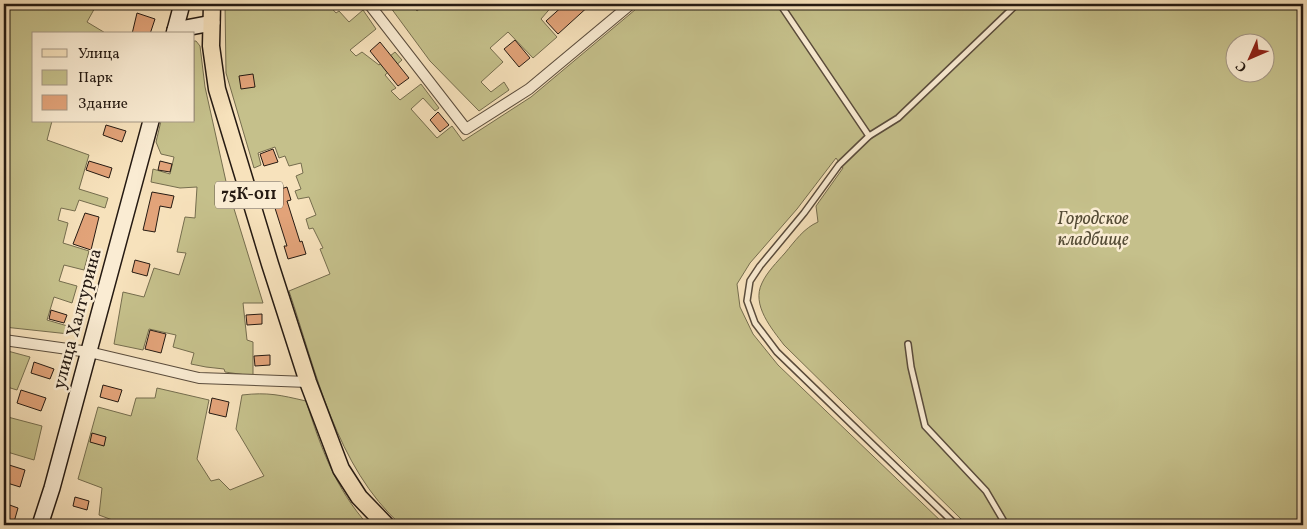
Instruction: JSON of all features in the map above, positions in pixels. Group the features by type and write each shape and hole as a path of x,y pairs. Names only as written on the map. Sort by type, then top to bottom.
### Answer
{"main road":[{"name":"75К-011","path":"212,4 211,46 217,89 308,382 341,469 359,497 386,525"}],"street":[{"path":"182,4 175,32 212,23"},
{"path":"369,4 466,129 529,89 631,4"},
{"name":"улица Халтурина","path":"40,525 151,122"},
{"path":"4,340 89,352 199,378 308,382"}],"lane":[{"path":"780,4 869,136"},
{"path":"956,525 777,352 755,322 747,301 750,282 760,266 804,213 839,165 869,136 898,118 1017,4"},
{"path":"908,344 911,367 925,426 986,491 1006,525"}],"green space":[{"path":"4,4 97,4 87,22 104,32 32,32 32,122 52,122 47,140 89,155 79,189 108,198 105,208 79,200 75,211 61,208 58,220 68,223 63,243 89,251 84,270 64,265 59,281 77,286 72,303 54,297 47,320 71,327 69,334 4,327"},
{"name":"Городское кладбище","path":"225,4 328,4 336,13 339,11 349,22 363,10 376,29 350,50 356,56 362,52 379,65 395,52 402,60 385,75 396,88 391,91 400,100 421,84 439,108 435,111 423,98 411,109 437,138 452,126 463,141 531,97 642,4 1303,4 1303,525 970,525 961,519 784,345 764,316 761,308 759,291 772,267 800,235 818,222 816,206 843,168 836,158 797,209 750,263 737,284 740,307 753,334 778,365 945,525 401,525 379,502 360,475 344,447 319,385 289,291 330,274 320,249 323,248 313,228 309,229 306,219 316,215 309,197 298,199 295,191 301,189 296,176 303,173 301,163 289,166 285,156 279,158 275,147 258,153 261,165 254,168 226,73"},
{"path":"388,4 411,4 417,11 425,4 554,4 541,19 557,37 533,58 508,32 490,48 503,62 481,82 491,92 504,82 509,90 479,111 430,61"},
{"path":"196,41 200,46 205,87 227,186 263,303 243,303 247,340 253,342 253,376 191,364 194,353 173,347 176,335 149,329 143,350 114,344 123,292 144,297 154,268 179,275 186,253 177,252 185,217 195,218 197,187 180,188 151,182 153,169 170,174 174,157 161,154 156,142 161,122 195,122"},
{"path":"4,350 30,357 17,390 4,386"},
{"path":"157,388 209,400 197,459 211,481 219,479 230,490 264,476 236,429 242,395 274,395 306,401 330,467 346,497 368,525 114,525 115,521 99,515 102,488 78,479 98,407 131,416 136,398 155,398"},
{"path":"4,416 42,426 34,460 4,451"}],"building":[{"path":"565,4 591,4 558,34 546,21"},
{"path":"137,13 155,19 151,32 132,32"},
{"path":"515,40 530,58 519,67 504,49"},
{"path":"380,42 409,78 398,86 370,51"},
{"path":"253,74 255,87 241,89 239,76"},
{"path":"438,112 449,125 440,132 430,120"},
{"path":"106,125 126,131 122,142 103,135"},
{"path":"273,149 278,162 264,166 260,154"},
{"path":"89,161 112,168 109,178 86,170"},
{"path":"160,161 172,164 170,172 158,170"},
{"path":"287,187 291,200 287,201 300,242 302,241 306,254 288,259 284,246 287,246 274,205 271,205 268,193"},
{"path":"152,192 174,196 171,208 160,206 155,232 143,230"},
{"path":"85,213 99,217 91,250 73,244"},
{"path":"135,260 150,264 147,276 132,272"},
{"path":"51,310 67,315 64,323 49,319"},
{"path":"262,314 262,324 247,325 246,315"},
{"path":"150,330 166,334 161,353 145,349"},
{"path":"270,355 270,365 255,366 254,356"},
{"path":"34,362 54,369 50,379 31,373"},
{"path":"103,385 122,390 118,402 100,397"},
{"path":"21,390 46,398 41,411 17,403"},
{"path":"212,398 229,402 226,417 209,413"},
{"path":"92,433 106,437 104,446 90,442"},
{"path":"6,464 25,470 20,487 4,482"},
{"path":"75,497 89,501 87,510 73,506"},
{"path":"4,503 18,508 14,522 4,519"}]}
